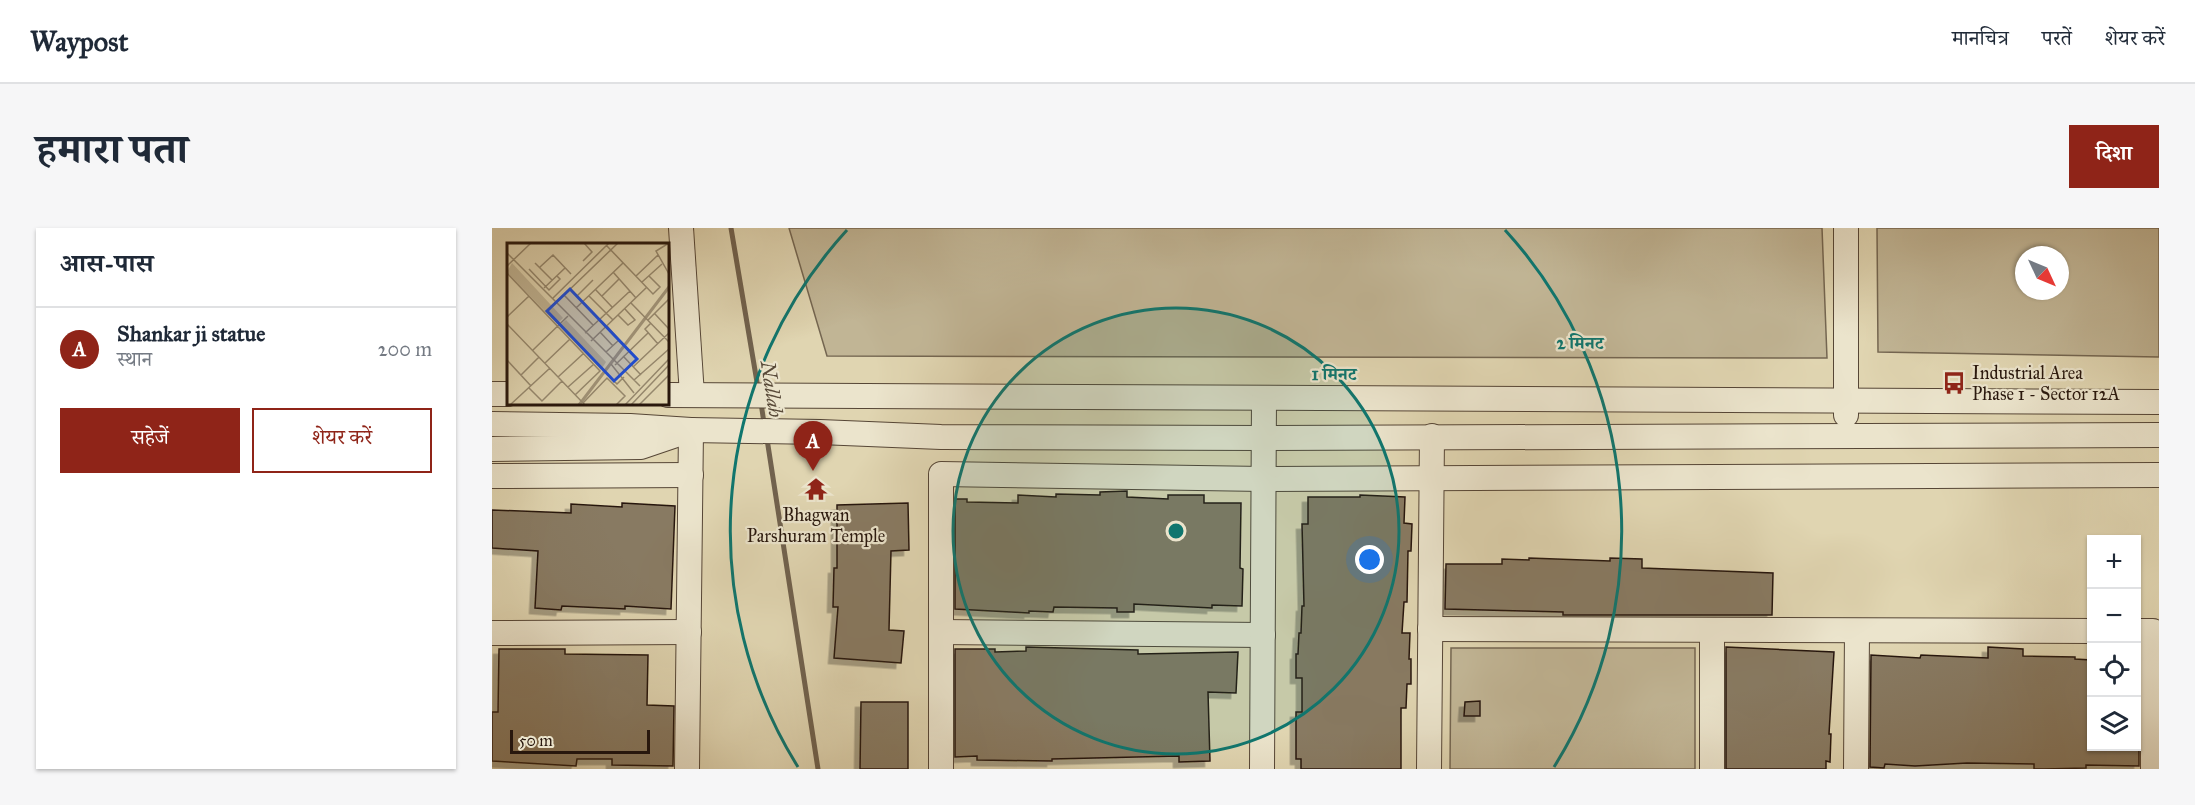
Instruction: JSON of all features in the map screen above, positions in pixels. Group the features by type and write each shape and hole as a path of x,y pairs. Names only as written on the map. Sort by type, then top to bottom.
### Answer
{"street":[{"path":"681,228 703,395"},
{"path":"1846,228 1846,435"},
{"path":"669,395 2159,402"},
{"path":"1262,769 1264,399"},
{"path":"492,424 630,426 702,431 820,432 940,437 2159,435"},
{"path":"492,449 641,447 702,431"},
{"path":"687,769 691,475 702,431"},
{"path":"1429,769 1432,436"},
{"path":"941,769 941,474 1264,479 2159,475"},
{"path":"492,476 691,475"},
{"path":"1430,629 2087,631"},
{"path":"1712,630 1712,769"},
{"path":"1856,769 1857,631"},
{"path":"2141,631 2153,631 2153,769"},
{"path":"492,633 689,632"},
{"path":"941,632 1263,635"}],"shaded area":[{"path":"789,228 1822,228 1827,358 827,356"},
{"path":"1877,228 2159,228 2159,357 1878,352"},
{"path":"1451,648 1695,648 1695,769 1450,769"}],"building":[{"path":"1127,491 1127,497 1168,499 1168,495 1204,495 1204,503 1241,503 1242,606 1212,605 1212,608 1134,604 1134,612 1117,612 1117,608 1054,607 1053,612 1029,611 1029,613 955,609 955,499 967,499 967,502 1018,503 1018,495 1056,497 1056,494 1100,495 1100,492"},
{"path":"1360,495 1405,497 1404,523 1412,524 1411,551 1408,551 1407,602 1404,602 1402,633 1410,633 1411,684 1407,684 1406,708 1401,708 1401,769 1301,769 1301,759 1296,759 1296,712 1302,712 1302,678 1296,678 1296,654 1298,654 1299,633 1301,633 1302,606 1304,606 1302,524 1308,524 1308,497 1360,497"},
{"path":"622,503 675,506 671,609 625,606 625,609 562,606 561,610 535,608 538,551 492,548 492,510 571,513 571,504 622,507"},
{"path":"908,503 909,550 891,551 889,630 904,631 901,663 834,658 838,607 833,607 834,568 837,568 837,505"},
{"path":"1529,558 1610,561 1610,558 1642,559 1642,568 1773,573 1772,615 1563,615 1563,612 1445,609 1446,564 1502,564 1502,559 1529,560"},
{"path":"1026,647 1138,650 1138,654 1238,652 1236,693 1208,692 1210,761 1179,762 1179,756 1052,759 1052,761 977,760 977,756 955,757 955,649 995,649 995,652 1026,651"},
{"path":"1726,647 1834,652 1829,734 1831,734 1830,762 1826,761 1826,769 1726,769"},
{"path":"1988,647 2023,649 2023,656 2075,657 2075,659 2087,660 2087,751 2139,751 2139,766 2086,765 2086,768 2034,769 2034,764 1967,763 1915,766 1885,764 1884,768 1870,767 1871,655 1988,658"},
{"path":"499,649 565,649 565,654 648,655 647,705 674,706 673,766 612,765 612,759 577,759 576,766 492,761 492,712 498,712"},
{"path":"1480,701 1480,716 1464,716 1465,702"},
{"path":"861,702 908,702 908,769 860,769"}],"waterway":[{"name":"Nallah","path":"731,228 758,388"},
{"name":"Nallah","path":"761,403 764,423"},
{"name":"Nallah","path":"767,439 818,769"}],"place":[{"name":"Industrial Area Phase 1 - Sector 12A","path":"1954,383"},
{"name":"Shankar ji statue","path":"813,471"},
{"name":"Bhagwan Parshuram Temple","path":"816,489"}]}
